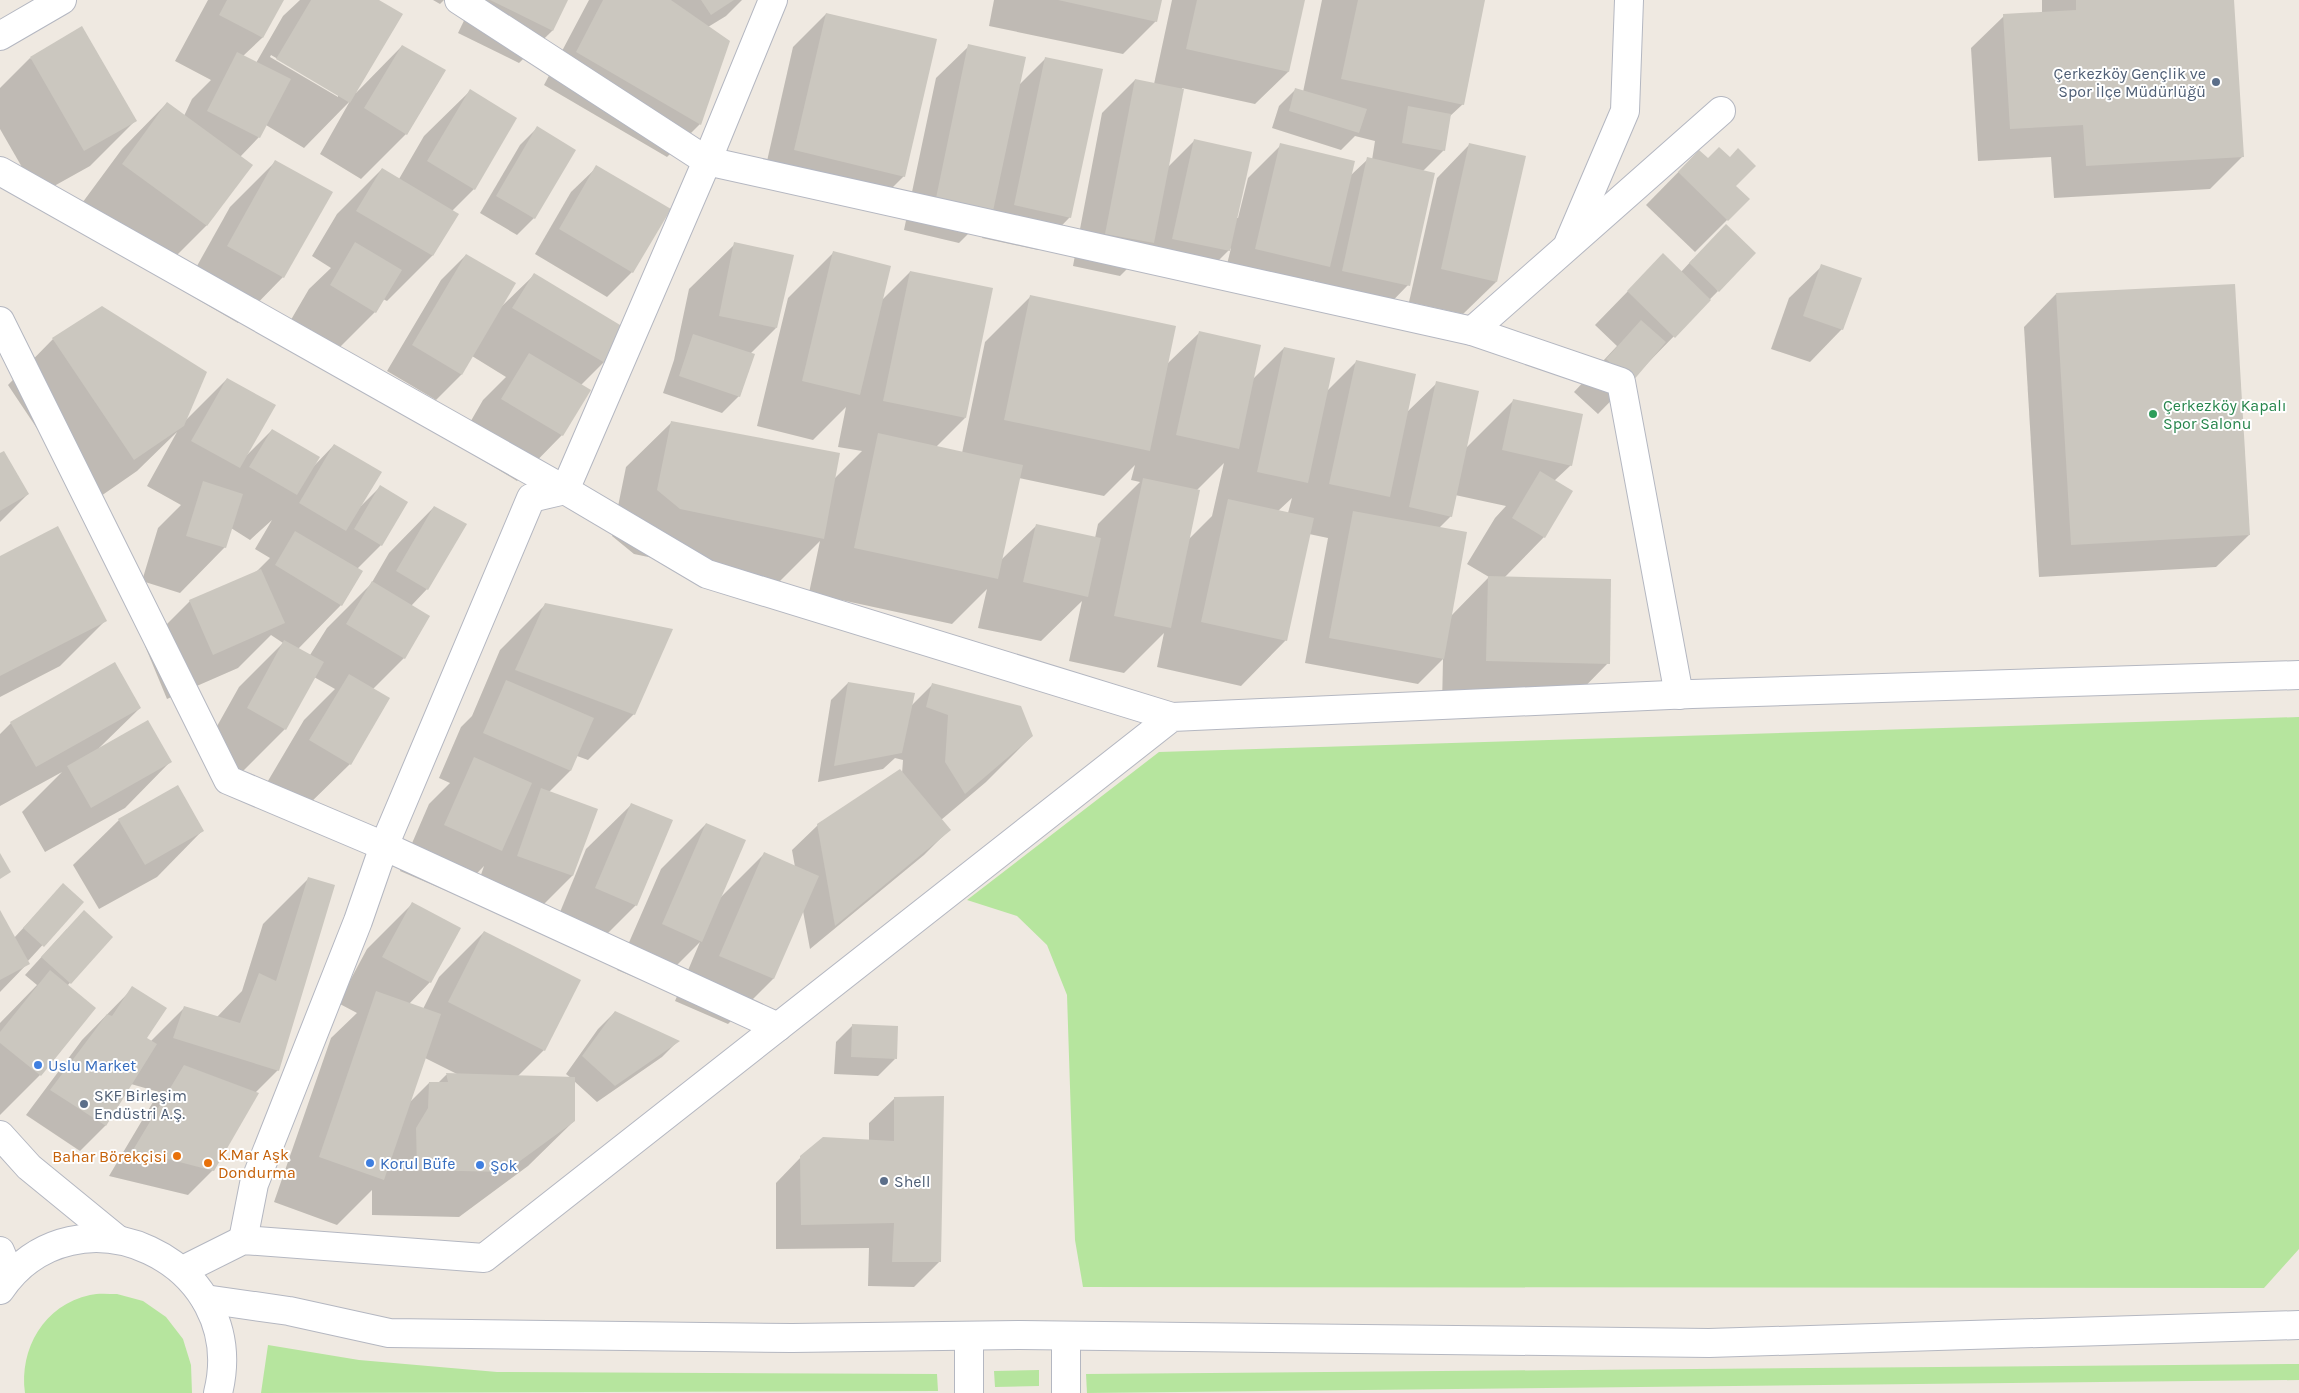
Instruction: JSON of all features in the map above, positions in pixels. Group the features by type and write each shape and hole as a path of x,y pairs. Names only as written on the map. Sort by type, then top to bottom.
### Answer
{"street":[{"path":"0,36 62,0"},
{"path":"458,0 707,161 1472,331 1620,382 1679,695"},
{"path":"565,490 707,161 773,0"},
{"path":"1567,248 1625,111 1629,0"},
{"path":"1472,331 1720,111"},
{"path":"0,171 565,490 707,574 1172,717 1679,695 2299,675"},
{"path":"0,321 228,780 384,846 778,1027"},
{"path":"243,1240 254,1184 354,930 384,846 531,498 565,490"},
{"path":"183,1270 243,1240 484,1258 1172,717"},
{"path":"0,1135 29,1167 117,1239"},
{"path":"4,1272 45,1250 80,1239 117,1239 152,1250 183,1270 205,1298 220,1333 223,1373 218,1393"},
{"path":"205,1298 289,1311 389,1333 792,1338 1066,1337 1709,1342 2299,1325"},
{"path":"969,1337 969,1393"},
{"path":"1066,1337 1066,1393"}],"green space":[{"path":"2299,717 2299,1249 2264,1288 1083,1287 1075,1240 1067,995 1047,945 1017,916 967,900 1159,752"},
{"path":"93,1294 117,1294 143,1301 166,1317 183,1339 191,1365 192,1393 25,1393 26,1361 38,1331 48,1319 60,1308 74,1300"},
{"path":"268,1345 359,1360 497,1372 937,1374 938,1391 261,1393"},
{"path":"2299,1364 2299,1380 1087,1393 1086,1374"},
{"path":"1039,1370 1039,1386 995,1387 994,1371"}],"building":[{"path":"227,0 284,0 263,38 219,15"},
{"path":"311,0 379,0 403,14 350,103 276,59"},
{"path":"490,0 568,0 553,31"},
{"path":"603,0 671,0 730,41 701,125 576,52"},
{"path":"701,0 734,0 711,15"},
{"path":"1058,0 1162,0 1157,22"},
{"path":"1197,0 1305,0 1289,72 1186,49"},
{"path":"1358,0 1485,0 1464,105 1341,79"},
{"path":"2076,0 2234,0 2244,157 2086,166 2083,125 2010,129 2003,14 2076,10"},
{"path":"826,13 937,39 905,177 794,150"},
{"path":"82,26 137,121 84,151 30,57"},
{"path":"968,44 1026,57 993,211 936,198"},
{"path":"402,45 446,70 407,135 364,108"},
{"path":"237,52 291,79 260,138 207,111"},
{"path":"1045,57 1103,69 1071,218 1014,205"},
{"path":"1135,79 1184,89 1154,243 1105,234"},
{"path":"1295,88 1367,109 1359,133 1289,111"},
{"path":"470,89 517,118 475,190 427,161"},
{"path":"167,102 253,165 207,226 122,164"},
{"path":"1408,106 1451,114 1445,151 1402,143"},
{"path":"537,126 576,150 535,219 496,196"},
{"path":"1194,139 1252,152 1230,251 1172,239"},
{"path":"1280,143 1355,161 1330,267 1255,249"},
{"path":"1469,143 1526,156 1497,282 1441,269"},
{"path":"1719,147 1730,157 1738,148 1756,166 1736,186 1750,199 1728,221 1678,172 1699,150 1708,158"},
{"path":"1367,157 1435,173 1410,286 1342,271"},
{"path":"275,160 333,192 284,278 227,246"},
{"path":"596,165 671,209 633,273 559,229"},
{"path":"382,168 459,214 433,256 356,211"},
{"path":"1726,224 1756,253 1719,292 1689,263"},
{"path":"355,242 402,270 376,313 330,285"},
{"path":"734,242 794,255 777,328 719,316"},
{"path":"833,251 891,266 860,395 802,381"},
{"path":"1663,253 1711,300 1675,338 1627,291"},
{"path":"466,254 516,283 462,375 412,345"},
{"path":"1821,264 1862,278 1843,330 1803,316"},
{"path":"910,271 993,288 966,418 883,401"},
{"path":"534,273 625,328 605,363 512,308"},
{"name":"Çerkezköy Kapalı Spor Salonu","path":"2235,284 2250,535 2071,545 2056,293"},
{"path":"1030,295 1176,326 1150,451 1004,420"},
{"path":"102,306 207,372 184,426 134,460 52,338"},
{"path":"1641,320 1666,342 1632,382 1606,359"},
{"path":"1199,331 1261,345 1239,449 1176,435"},
{"path":"693,334 755,354 740,397 679,376"},
{"path":"1284,347 1335,358 1308,483 1257,472"},
{"path":"529,353 591,390 563,436 501,399"},
{"path":"1356,360 1416,374 1390,497 1329,484"},
{"path":"227,378 276,405 240,468 191,441"},
{"path":"1436,381 1479,391 1452,517 1409,507"},
{"path":"1513,399 1583,414 1572,466 1502,450"},
{"path":"671,421 840,453 824,539 680,509 657,490"},
{"path":"272,429 320,457 297,495 249,467"},
{"path":"878,433 1023,465 998,579 854,548"},
{"path":"334,444 382,472 346,531 299,503"},
{"path":"4,451 29,494 0,511 0,453"},
{"path":"1540,471 1573,491 1545,538 1512,518"},
{"path":"1143,478 1200,490 1171,628 1114,616"},
{"path":"203,481 243,494 226,548 186,536"},
{"path":"380,485 408,502 382,546 354,529"},
{"path":"1228,499 1314,518 1287,641 1201,622"},
{"path":"434,506 467,524 428,590 396,571"},
{"path":"1353,511 1467,532 1444,659 1329,638"},
{"path":"1036,524 1101,538 1088,597 1023,582"},
{"path":"58,526 107,621 0,676 0,556"},
{"path":"295,531 363,571 342,606 275,565"},
{"path":"261,569 285,623 213,655 189,600"},
{"path":"1488,576 1611,579 1610,664 1486,661"},
{"path":"372,581 430,616 405,659 346,624"},
{"path":"545,603 673,629 635,715 515,670"},
{"path":"284,640 324,662 286,730 247,708"},
{"path":"115,662 141,708 36,767 10,722"},
{"path":"349,674 390,698 351,765 309,740"},
{"path":"506,680 594,718 571,771 483,733"},
{"path":"848,682 915,693 902,753 834,766"},
{"path":"932,683 1021,706 1033,736 965,794 945,762 948,715 926,707"},
{"path":"148,720 172,762 91,808 67,766"},
{"path":"474,757 532,783 502,851 444,825"},
{"path":"900,769 951,830 835,926 817,824"},
{"path":"178,785 204,831 145,865 118,819"},
{"path":"541,788 598,809 573,876 517,856"},
{"path":"631,803 673,820 637,906 595,888"},
{"path":"706,823 746,840 702,942 662,924"},
{"path":"764,852 819,876 774,979 719,956"},
{"path":"0,853 11,872 0,879"},
{"path":"308,877 335,885 279,1071 173,1038 184,1006 240,1023 259,973 276,981"},
{"path":"63,883 84,902 44,947 23,928"},
{"path":"412,902 461,928 431,983 382,957"},
{"path":"0,910 30,964 0,980"},
{"path":"84,910 113,937 71,984 41,957"},
{"path":"484,931 581,980 545,1051 448,1002"},
{"path":"50,970 96,1008 41,1076 0,1043 0,1032"},
{"path":"132,986 167,1008 147,1038 157,1044 106,1126 50,1090 107,1014 112,1016"},
{"path":"376,991 441,1014 384,1180 319,1157"},
{"path":"615,1011 680,1041 615,1086 582,1056"},
{"path":"852,1024 898,1026 897,1059 851,1057"},
{"path":"184,1065 259,1093 214,1171 133,1150"},
{"path":"446,1073 575,1077 575,1121 505,1172 417,1170 416,1128 428,1108 429,1082 448,1082"},
{"path":"944,1096 941,1262 892,1262 894,1223 801,1225 800,1156 823,1137 894,1141 894,1097"}],"place":[{"name":"Çerkezköy Gençlik ve Spor İlçe Müdürlüğü","path":"2216,82"},
{"name":"Çerkezköy Kapalı Spor Salonu","path":"2153,414"},
{"name":"Uslu Market","path":"38,1065"},
{"name":"SKF Birleşim Endüstri A.Ş.","path":"84,1104"},
{"name":"Bahar Börekçisi","path":"177,1156"},
{"name":"K.Mar Aşk Dondurma","path":"208,1163"},
{"name":"Korul Büfe","path":"370,1163"},
{"name":"Şok","path":"480,1165"},
{"name":"Shell","path":"884,1181"}]}
